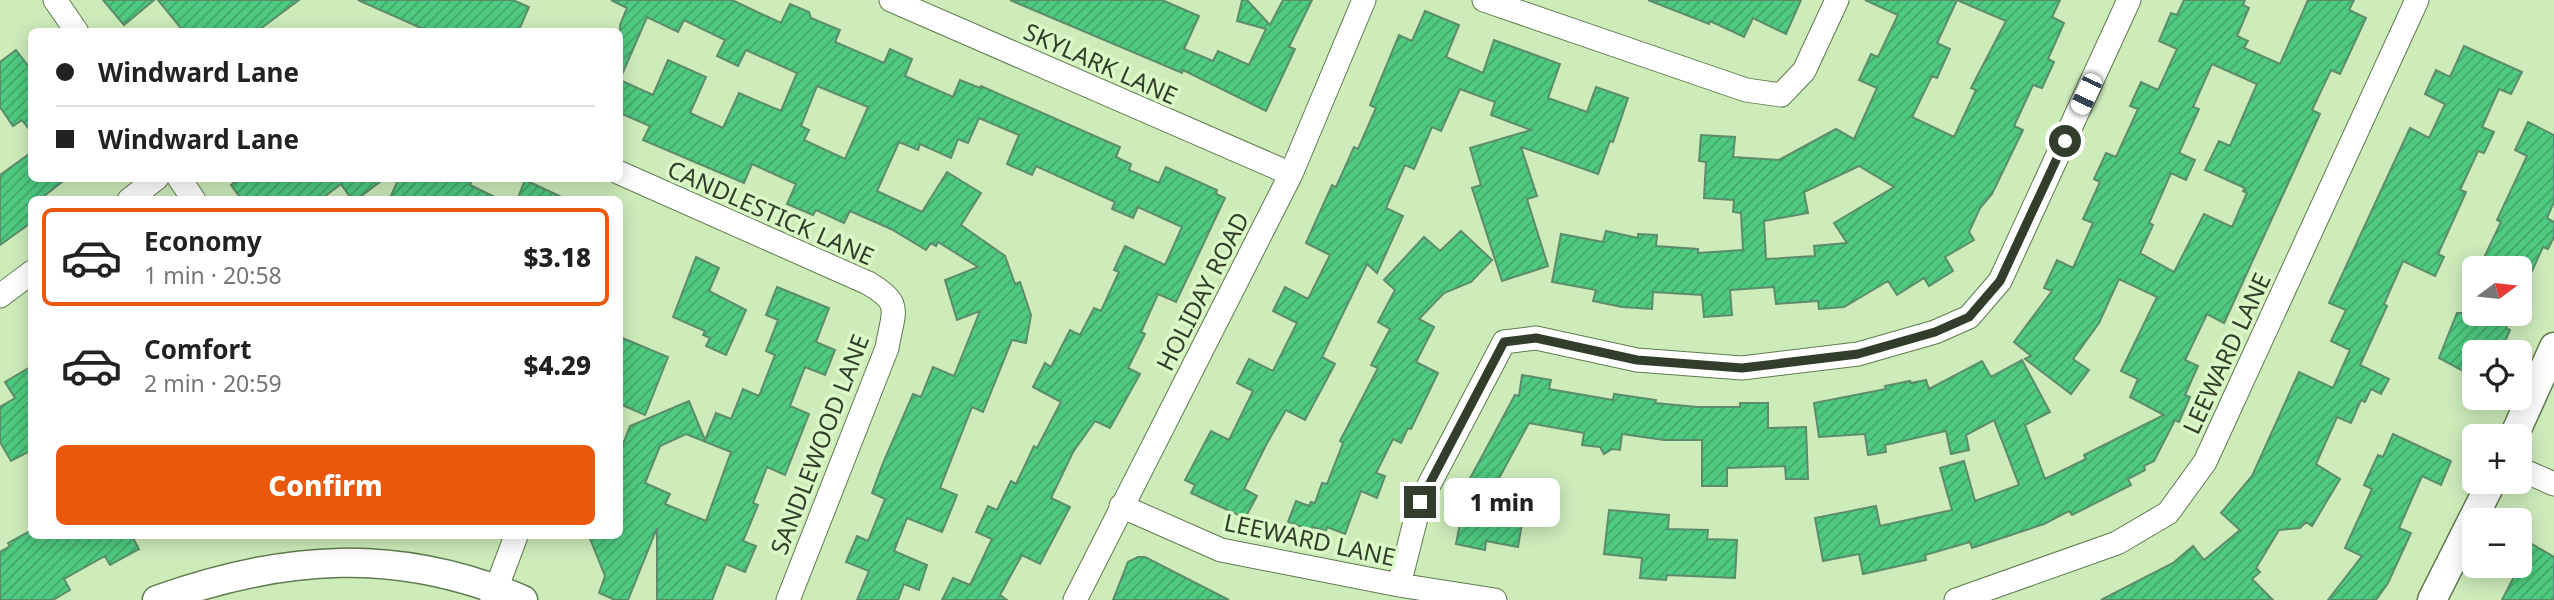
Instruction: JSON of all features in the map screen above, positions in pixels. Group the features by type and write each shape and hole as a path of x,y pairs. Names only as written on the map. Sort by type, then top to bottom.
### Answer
{"street":[{"path":"55,0 74,28"},
{"name":"SKYLARK LANE","path":"891,0 1291,174"},
{"name":"HOLIDAY ROAD","path":"1075,600 1291,174 1364,0"},
{"path":"1484,0 1746,90 1781,96 1804,71 1838,0"},
{"path":"1399,585 1420,502 1504,342 1536,338 1637,360 1742,368 1858,354 1935,332 1969,317 2000,281 2129,0"},
{"name":"LEEWARD LANE","path":"1956,600 2117,543 2168,513 2205,462 2417,0"},
{"name":"CANDLESTICK LANE","path":"623,174 868,283 888,295 894,306"},
{"path":"134,196 152,182"},
{"path":"0,296 28,275"},
{"name":"SANDLEWOOD LANE","path":"788,600 887,348 894,306"},
{"path":"2519,424 2554,347"},
{"path":"2532,474 2554,484"},
{"path":"2432,600 2485,494"},
{"name":"LEEWARD LANE","path":"1121,506 1221,550 1399,585 1495,600"},
{"path":"495,594 515,539"},
{"path":"157,600 213,580 281,565 345,560 410,566 495,594 523,600"}],"building":[{"path":"103,0 154,0 124,25"},
{"path":"158,0 299,0 261,28 181,28"},
{"path":"358,0 513,0 529,7 520,28 421,28"},
{"path":"611,0 732,0 781,23 790,4 809,12 811,18 840,30 835,42 884,63 890,49 912,59 905,76 953,97 960,80 980,88 981,86 1120,147 1116,157 1131,164 1129,170 1159,183 1166,167 1217,190 1216,194 1225,198 1176,302 1158,294 1141,332 1145,334 1128,368 1140,374 1110,428 1095,421 1073,452 1051,498 1070,507 1040,564 1022,555 1000,595 1007,600 942,600 953,578 970,585 992,539 976,532 988,506 997,510 1011,481 1016,484 1034,446 1037,448 1061,402 1033,387 1045,363 1051,367 1070,330 1080,335 1094,308 1101,311 1119,272 1114,270 1125,246 1165,265 1182,227 1138,207 1133,218 1112,209 1115,202 1036,166 1032,175 1007,164 1019,135 979,118 968,143 958,139 951,158 920,144 918,150 899,142 877,191 922,212 947,172 981,193 961,225 1005,256 1015,284 1020,282 1031,315 1026,343 1012,340 983,412 972,407 940,488 957,495 942,532 907,518 894,551 927,565 919,590 904,584 898,600 857,600 869,571 846,562 857,536 868,541 885,499 872,493 883,463 913,394 921,397 933,367 954,376 980,311 957,320 945,280 978,267 938,242 936,246 931,243 926,250 891,229 850,211 844,223 816,210 813,215 787,204 796,184 752,164 744,183 643,140 650,126 623,114 623,81 653,95 668,60 706,77 690,113 723,128 739,93 781,111 797,73 746,50 738,66 717,56 725,40 684,20 678,32 647,17 623,72 623,28 620,28 627,8","holes":["817,86 868,107 845,159 804,140 809,130 801,126"]},
{"path":"1010,0 1162,0 1199,16 1184,49 1213,61 1218,51 1249,65 1266,29 1237,21 1242,0 1247,0 1270,25 1283,0 1312,0 1289,47 1295,49 1266,111 1183,70 1182,73"},
{"path":"1648,0 1801,0 1786,34 1753,18 1744,37 1710,21 1709,24"},
{"path":"1865,0 1957,0 2060,0 2052,17 2064,23 2048,59 2054,62 2042,88 2033,85 2014,126 2023,130 1992,194 1980,208 1969,232 1974,240 1945,257 1953,271 1929,286 1924,278 1897,295 1888,281 1844,307 1819,309 1818,301 1776,304 1774,287 1730,290 1732,315 1704,317 1702,295 1653,292 1652,309 1622,307 1593,301 1596,290 1552,282 1561,234 1603,242 1606,231 1638,238 1638,234 1657,235 1656,246 1698,249 1698,253 1743,250 1741,213 1733,212 1734,200 1704,198 1706,162 1699,161 1701,135 1735,137 1733,157 1779,160 1836,129 1854,139 1877,88 1859,80 1871,54 1878,57 1898,15","holes":["1957,0 2006,21 1971,88 1976,90 1954,137 1912,117 1932,76 1937,78 1950,49 1937,43","1859,166 1894,187 1834,223 1847,243 1814,246 1815,256 1766,259 1764,221 1808,213 1804,192"]},
{"path":"2184,0 2245,0 2243,5 2249,8 2237,36 2248,41 2244,48 2280,64 2308,0 2354,0 2349,10 2366,18 2340,74 2331,70 2312,110 2320,114 2224,323 2207,314 2185,360 2198,366 2185,395 2190,397 2179,422 2175,420 2154,461 2144,466 2145,470 2128,479 2131,485 2072,515 2069,511 2044,524 1972,548 1970,542 1925,555 1926,560 1863,574 1859,554 1823,561 1815,518 1876,506 1880,526 1952,510 1940,468 1964,461 1975,501 2019,485 1994,420 1966,435 1969,450 1951,454 1946,431 1885,445 1886,452 1868,455 1865,434 1819,437 1814,403 1886,389 1885,386 1910,381 1926,380 1929,389 1982,361 1991,377 2022,360 2050,412 2025,425 2045,479 2086,459 2084,455 2164,415 2130,397 2138,379 2121,371 2157,297 2119,279 2099,323 2073,359 2089,370 2071,394 2025,359 2031,356 2014,342 2052,291 2044,288 2057,260 2073,268 2093,223 2083,219 2100,182 2094,179 2106,153 2116,157 2138,109 2130,106 2141,82 2158,90 2177,49 2159,41 2171,13 2177,15","holes":["2212,64 2257,84 2230,146 2219,141 2205,170 2245,188 2243,191 2247,193 2232,227 2204,214 2174,272 2140,253 2153,225 2149,223 2171,173 2186,180 2195,160 2179,153 2199,109 2193,107"]},
{"path":"1425,11 1459,25 1446,57 1483,73 1494,40 1560,64 1548,98 1587,112 1596,87 1628,98 1613,142 1610,141 1598,174 1521,147 1537,196 1527,199 1548,266 1502,281 1472,188 1481,185 1470,148 1531,130 1491,115 1495,102 1460,89 1441,131 1432,127 1414,169 1405,165 1386,208 1403,216 1377,273 1367,264 1322,357 1335,364 1305,420 1286,410 1266,445 1244,489 1257,496 1245,518 1191,493 1195,485 1185,480 1211,431 1229,440 1253,391 1237,383 1249,359 1273,371 1297,323 1273,311 1285,287 1308,299 1330,255 1306,243 1332,185 1336,187 1354,147 1358,149 1376,108 1370,105 1399,35 1412,41"},
{"path":"2464,46 2522,72 2511,94 2499,89 2482,127 2494,132 2484,153 2478,151 2460,190 2466,192 2438,254 2444,257 2435,276 2403,261 2384,304 2387,306 2360,365 2389,379 2381,394 2371,389 2365,402 2361,400 2351,423 2337,417 2316,464 2340,479 2312,526 2306,522 2300,528 2279,530 2256,568 2260,572 2252,579 2273,600 2101,600 2173,563 2193,546 2204,560 2240,530 2221,513 2252,476 2299,372 2333,388 2350,350 2331,341 2346,310 2329,303 2410,128 2429,138 2445,104 2425,94 2436,70 2450,77"},
{"path":"16,50 28,66 28,128 22,120 13,126 0,107 0,62"},
{"path":"2528,122 2554,135 2554,202 2547,218 2554,222 2554,237 2548,249 2543,247 2532,271 2532,256 2485,256 2501,222 2497,220 2527,156 2515,150"},
{"path":"28,155 28,182 62,182 44,196 28,196 28,225 0,245 0,175"},
{"path":"235,182 380,182 361,196 349,196 341,184 325,196 239,196 231,185"},
{"path":"397,182 471,182 470,185 493,196 391,196"},
{"path":"524,182 529,182 559,196 519,196"},
{"path":"1461,231 1492,260 1471,282 1444,293 1419,319 1434,327 1416,362 1438,373 1411,429 1408,428 1401,443 1393,439 1376,473 1385,476 1377,498 1361,491 1345,534 1327,527 1326,531 1313,527 1311,530 1288,522 1296,501 1309,506 1311,502 1315,503 1322,483 1327,484 1343,443 1340,441 1378,368 1371,365 1390,329 1378,322 1395,290 1384,280 1424,237 1440,251"},
{"path":"696,257 719,268 709,291 746,310 726,355 706,346 710,338 703,335 705,331 673,317"},
{"path":"777,287 829,308 816,342 835,350 825,375 805,367 790,406 809,414 785,475 767,467 753,503 758,505 743,541 756,546 745,572 726,564 712,600 657,600 657,528 628,600 615,600 599,593 605,576 590,539 623,539 623,444 630,426 689,401 705,440 716,413 731,419 743,389 759,396 775,355 766,351 778,320 766,315","holes":["686,434 731,452 706,521 665,504 670,494 645,483 660,446"]},
{"path":"2457,313 2462,313 2462,326 2507,326 2510,330 2506,340 2462,340 2462,370 2439,358"},
{"path":"623,338 668,357 645,415 623,405"},
{"path":"28,368 28,452 11,461 0,442 0,407 15,398 5,382"},
{"path":"1522,375 1551,380 1549,389 1613,400 1614,394 1656,400 1655,403 1697,407 1740,407 1740,403 1768,403 1768,428 1806,427 1808,479 1786,479 1785,466 1727,468 1727,486 1702,486 1702,440 1664,440 1622,434 1620,450 1612,449 1604,454 1600,447 1582,445 1584,433 1529,423 1485,504 1524,511 1518,547 1486,541 1485,550 1456,544 1460,523 1455,522 1461,485 1466,486 1515,395 1519,396"},
{"path":"2393,434 2451,461 2441,485 2422,476 2399,528 2411,533 2388,583 2376,600 2328,600 2362,556 2345,548 2372,489 2364,485 2378,455 2383,457"},
{"path":"1609,510 1669,515 1668,529 1708,530 1707,539 1737,540 1735,578 1667,575 1666,580 1640,578 1642,558 1604,554"},
{"path":"28,532 28,539 134,539 139,549 110,565 105,556 64,579 70,590 53,600 0,600 0,552 10,546 8,543"},
{"path":"2532,544 2554,557 2554,600 2502,600 2513,578 2532,578"},
{"path":"1145,557 1229,600 1113,600 1128,562"}],"route":[{"path":"1420,502 1504,342 1536,338 1637,360 1742,368 1858,354 1935,332 1969,317 2000,281 2065,141"}]}
